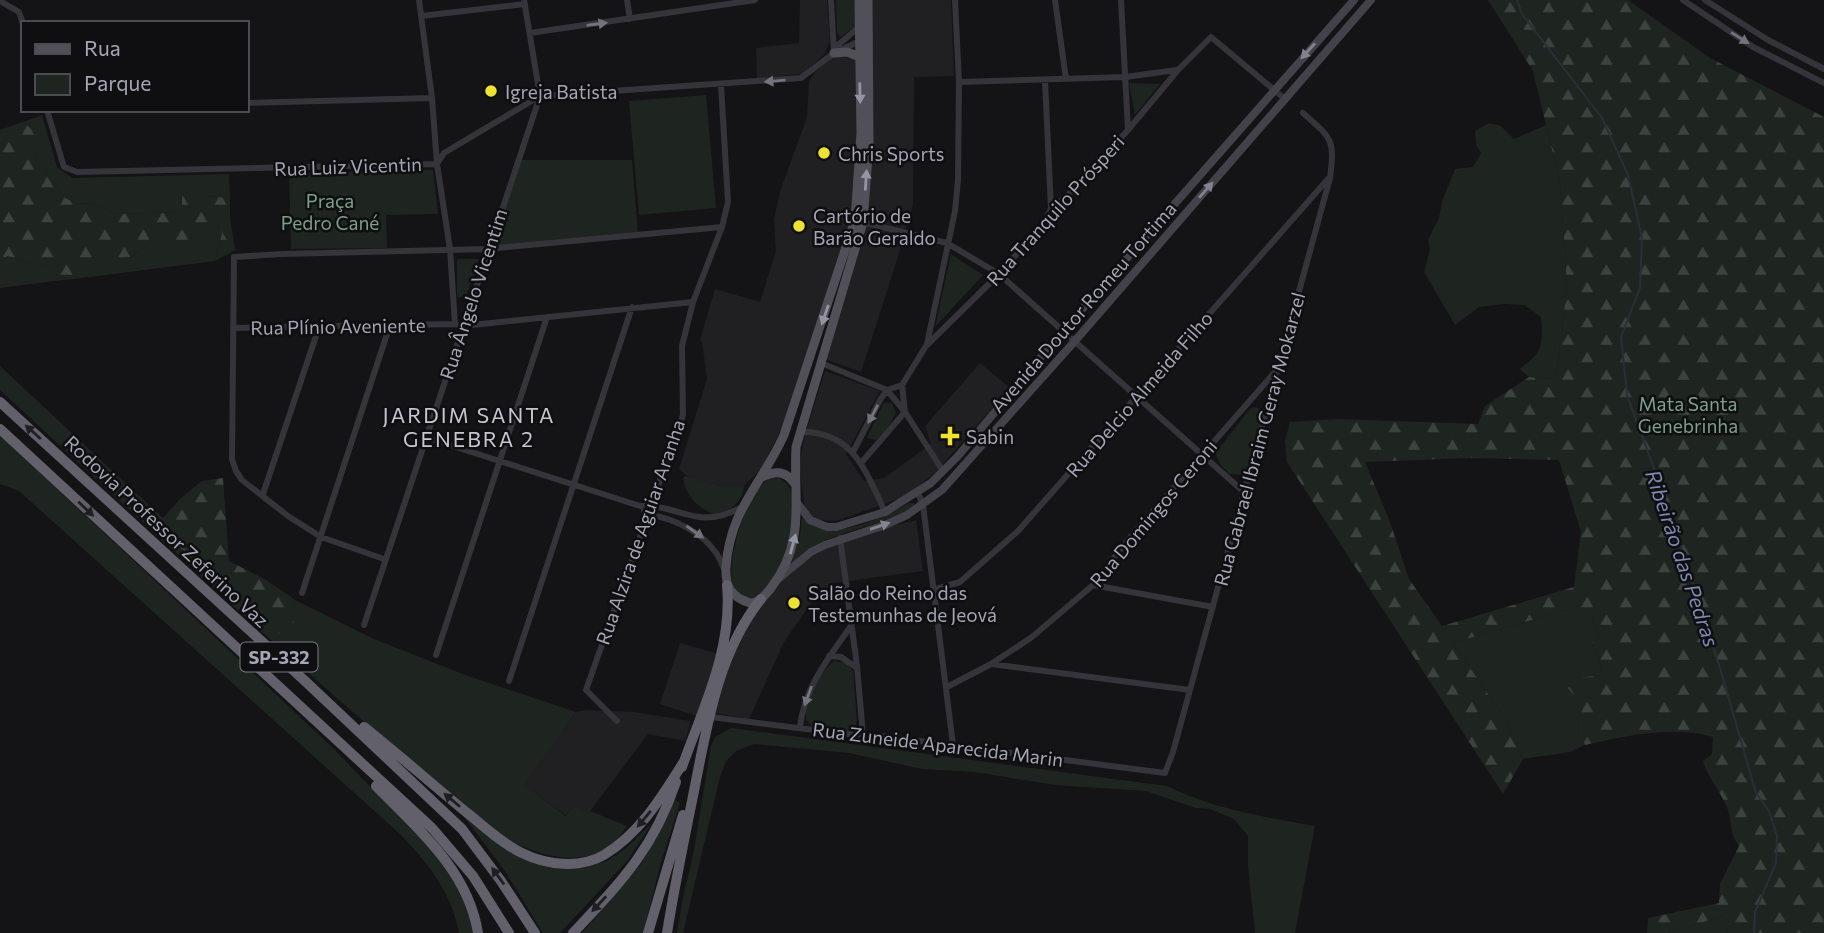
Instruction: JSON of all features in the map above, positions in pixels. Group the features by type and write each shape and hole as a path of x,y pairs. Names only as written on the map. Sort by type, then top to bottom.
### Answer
{"highway":[{"name":"Rodovia Professor Zeferino Vaz","path":"0,402 305,681 462,829 535,933"},
{"name":"Rodovia Professor Zeferino Vaz","path":"0,429 432,828 473,876 509,933"},
{"path":"573,933 639,859 669,804 699,725 724,644 729,615 727,579"},
{"path":"667,933 711,717 735,639 761,599"},
{"path":"271,680 443,855 469,898 478,933"},
{"path":"305,681 504,842 520,853 549,862 583,863 602,856 615,847 642,822 683,763"},
{"path":"648,933 703,750"}],"main road":[{"path":"859,0 859,27 864,40 869,142 863,222 796,446 795,484 798,504 793,547 777,580 761,599 750,603 733,596 727,579 732,530 742,507 762,477 784,435 855,220 861,133 860,57 864,40 868,0"},
{"name":"Avenida Doutor Romeu Tortima","path":"798,504 810,520 827,527 851,523 885,512 918,493 943,471 1354,0"},
{"name":"Avenida Doutor Romeu Tortima","path":"777,580 811,552 840,538 885,525 923,505 960,471 1371,0"},
{"path":"834,53 847,52 860,57"},
{"path":"802,381 814,386"},
{"path":"762,477 777,472 785,474 795,484"}],"street":[{"path":"419,0 432,98 437,164 459,325"},
{"path":"627,0 630,19"},
{"path":"530,33 755,0"},
{"path":"831,0 834,53"},
{"path":"926,346 955,211 958,180 956,0"},
{"path":"1055,0 1066,79"},
{"path":"1121,0 1128,130"},
{"path":"1683,0 1753,47 1824,83"},
{"path":"1705,0 1768,40 1824,69"},
{"path":"0,1 19,12 22,21"},
{"path":"421,16 525,2"},
{"name":"Rua Ângelo Vicentim","path":"364,625 459,325 540,96 525,2"},
{"path":"834,53 838,45 859,27"},
{"name":"Rua Tranquilo Prósperi","path":"902,385 926,346 999,274 1043,224 1051,209 1069,194 1128,130 1178,69 1211,37 1273,90"},
{"name":"Rua Luiz Vicentin","path":"48,112 64,167 78,172 437,164 444,153 540,96 801,78 834,53 864,40"},
{"path":"959,82 1125,77 1178,69"},
{"path":"1045,81 1051,209"},
{"name":"Rua Alzira de Aguiar Aranha","path":"617,721 586,690 683,415 682,346 693,302 722,227 728,202 721,85"},
{"path":"1273,90 1285,99"},
{"path":"248,103 432,98"},
{"name":"Rua Gabrael Ibraim Geray Mokarzel","path":"1165,773 1330,178 1330,138 1303,113"},
{"name":"Rua Delcio Almeida Filho","path":"933,590 960,582 1018,531 1330,178"},
{"path":"863,222 947,243 999,274 1244,492"},
{"path":"384,559 321,537 288,516 242,480 236,471 232,459 234,257 487,249 722,227"},
{"name":"Rua Plínio Aveniente","path":"233,328 459,325 693,302"},
{"path":"509,681 632,307"},
{"path":"436,655 547,317"},
{"path":"302,593 390,325"},
{"path":"263,494 318,327"},
{"path":"821,363 887,390 905,412 943,471"},
{"name":"Rua Domingos Ceroni","path":"947,687 991,664 1032,637 1093,586 1127,541 1278,369"},
{"path":"853,452 887,390 902,385 905,412 861,463"},
{"path":"1252,398 1267,407"},
{"path":"800,432 814,431 828,436 842,442 853,452 885,512"},
{"path":"425,437 640,506 690,527 718,554 727,579"},
{"path":"918,493 923,505 953,745"},
{"path":"648,509 696,517 722,517 742,507"},
{"path":"840,538 863,734"},
{"path":"1093,586 1213,607"},
{"path":"800,727 803,710 815,678 851,626"},
{"path":"829,656 841,657 857,668"},
{"path":"991,664 1190,690"},
{"name":"Rua Zuneide Aparecida Marin","path":"711,717 1165,773"}],"shaded area":[{"path":"800,0 827,0 830,41 825,54 802,74 757,78 756,48 799,43"},
{"path":"870,0 951,0 954,76 914,77 913,205 906,229 867,219"},
{"path":"833,57 856,60 859,123 852,220 782,428 761,469 744,486 720,486 691,479 679,469 707,379 700,340 715,289 760,302 776,251 774,219 780,192 807,117 809,81 815,72"},
{"path":"865,224 905,235 861,372 825,359"},
{"path":"980,363 1010,388 936,472 904,497 836,521 815,520 805,509 799,464 825,371 880,391 846,454 864,481 884,478 931,444 925,426"},
{"path":"916,520 923,571 834,583 809,606 784,642 749,719 715,713 726,663 766,595 793,568 843,538"},
{"path":"680,643 719,654 699,717 660,704"},
{"path":"576,712 634,712 691,721 685,741 648,734 588,814 573,808 567,816 523,785"}],"green space":[{"path":"836,0 855,0 855,26 840,38 837,32"},
{"name":"Mata Santa Genebrinha","path":"1488,0 1628,0 1710,58 1824,117 1824,933 1726,933 1730,928 1723,916 1667,933 1647,933 1648,918 1719,903 1720,884 1739,846 1733,835 1726,805 1703,761 1712,754 1713,737 1665,732 1633,735 1585,745 1578,732 1582,705 1568,688 1576,678 1602,675 1599,657 1591,643 1599,636 1592,617 1578,619 1570,609 1453,643 1504,717 1523,759 1503,794 1287,462 1285,441 1290,422 1337,419 1478,424 1485,406 1529,377 1556,379 1567,286 1560,183 1533,71","holes":["1469,458 1559,460 1581,532 1574,587 1442,626 1409,579 1390,522 1365,462"]},
{"path":"1129,83 1160,84 1135,115"},
{"path":"706,95 716,208 639,215 629,101"},
{"path":"42,115 57,167 72,178 229,174 230,200 212,196 182,196 182,212 116,214 94,204 76,203 65,198 34,154 33,130 23,122"},
{"path":"23,122 33,130 38,144 34,154 65,198 76,203 94,204 116,214 182,212 182,196 224,198 230,200 235,250 215,261 222,233 219,225 209,238 178,247 169,239 152,241 131,257 115,259 82,278 63,280 46,267 7,256 0,264 0,130"},
{"path":"1489,123 1501,126 1514,139 1546,125 1560,183 1567,286 1556,379 1529,377 1519,369 1533,358 1540,348 1541,317 1525,305 1504,304 1479,307 1455,325 1424,272 1430,250 1428,240 1439,218 1442,201 1455,169 1473,167 1481,153 1476,145 1475,131"},
{"path":"521,160 632,160 638,234 491,246"},
{"name":"Praça Pedro Cané","path":"433,170 438,214 386,215 387,248 291,249 289,173"},
{"path":"219,225 222,233 215,261 82,278 115,259 131,257 152,241 214,229"},
{"path":"951,254 983,275 935,327"},
{"path":"7,256 46,267 63,280 0,288 0,264"},
{"path":"457,259 479,259 466,297 457,297"},
{"path":"0,366 163,518 163,534 231,588 254,613 282,635 289,612 297,601 374,639 468,676 576,712 524,785 566,816 573,808 578,807 588,814 590,811 627,826 615,842 600,852 567,858 531,850 498,834 254,625 0,390"},
{"path":"884,402 892,403 896,413 876,440 867,438"},
{"path":"1255,407 1262,410 1262,415 1247,472 1242,475 1229,474 1215,453 1250,409"},
{"path":"0,435 334,749 440,859 468,903 473,933 459,933 445,892 420,856 400,834 19,491 0,484"},
{"path":"685,476 720,486 744,486 743,492 735,505 716,515 699,506 690,497 683,479"},
{"path":"772,477 785,482 792,495 794,513 791,534 785,555 767,589 756,597 742,598 734,588 734,549 749,505 760,487"},
{"path":"223,478 229,561 266,580 297,601 289,612 294,622 286,626 282,636 254,613 231,588 163,534 163,518 181,498 202,481"},
{"path":"914,503 914,506 882,521 818,544 790,566 800,536 802,517 813,525 840,529 870,522"},
{"path":"1570,609 1592,617 1599,636 1591,643 1599,657 1602,675 1576,678 1582,705 1578,732 1585,745 1570,752 1523,759 1504,717 1453,643"},
{"path":"834,661 846,663 853,671 857,721 855,729 850,733 813,727 806,720 814,688 823,672"},
{"path":"731,728 1167,786 1221,806 1315,826 1295,933 1255,933 1248,867 1248,836 1234,819 1210,809 1196,808 1146,791 1055,785 975,772 922,769 849,753 754,744 736,751 726,761 683,933 677,933 711,746 715,737"},
{"path":"673,799 680,803 643,933 582,933 641,864"},
{"path":"459,810 483,831 569,869 607,861 626,848 652,823 628,860 563,930 560,933 543,933 505,871"},
{"path":"1723,916 1730,928 1726,933 1667,933"}],"waterway":[{"name":"Ribeirão das Pedras","path":"1517,0 1522,14 1602,118 1628,175 1642,238 1640,288 1621,337 1627,395 1671,515 1720,668 1756,793 1769,811 1777,836 1776,863 1755,912 1754,933"}],"place":[{"name":"Igreja Batista","path":"491,91"},
{"name":"Chris Sports","path":"824,153"},
{"name":"Cartório de Barão Geraldo","path":"799,226"},
{"name":"Sabin","path":"950,436"},
{"name":"Salão do Reino das Testemunhas de Jeová","path":"794,603"}],"district":[{"name":"JARDIM SANTA GENEBRA 2","path":"469,426"}]}
